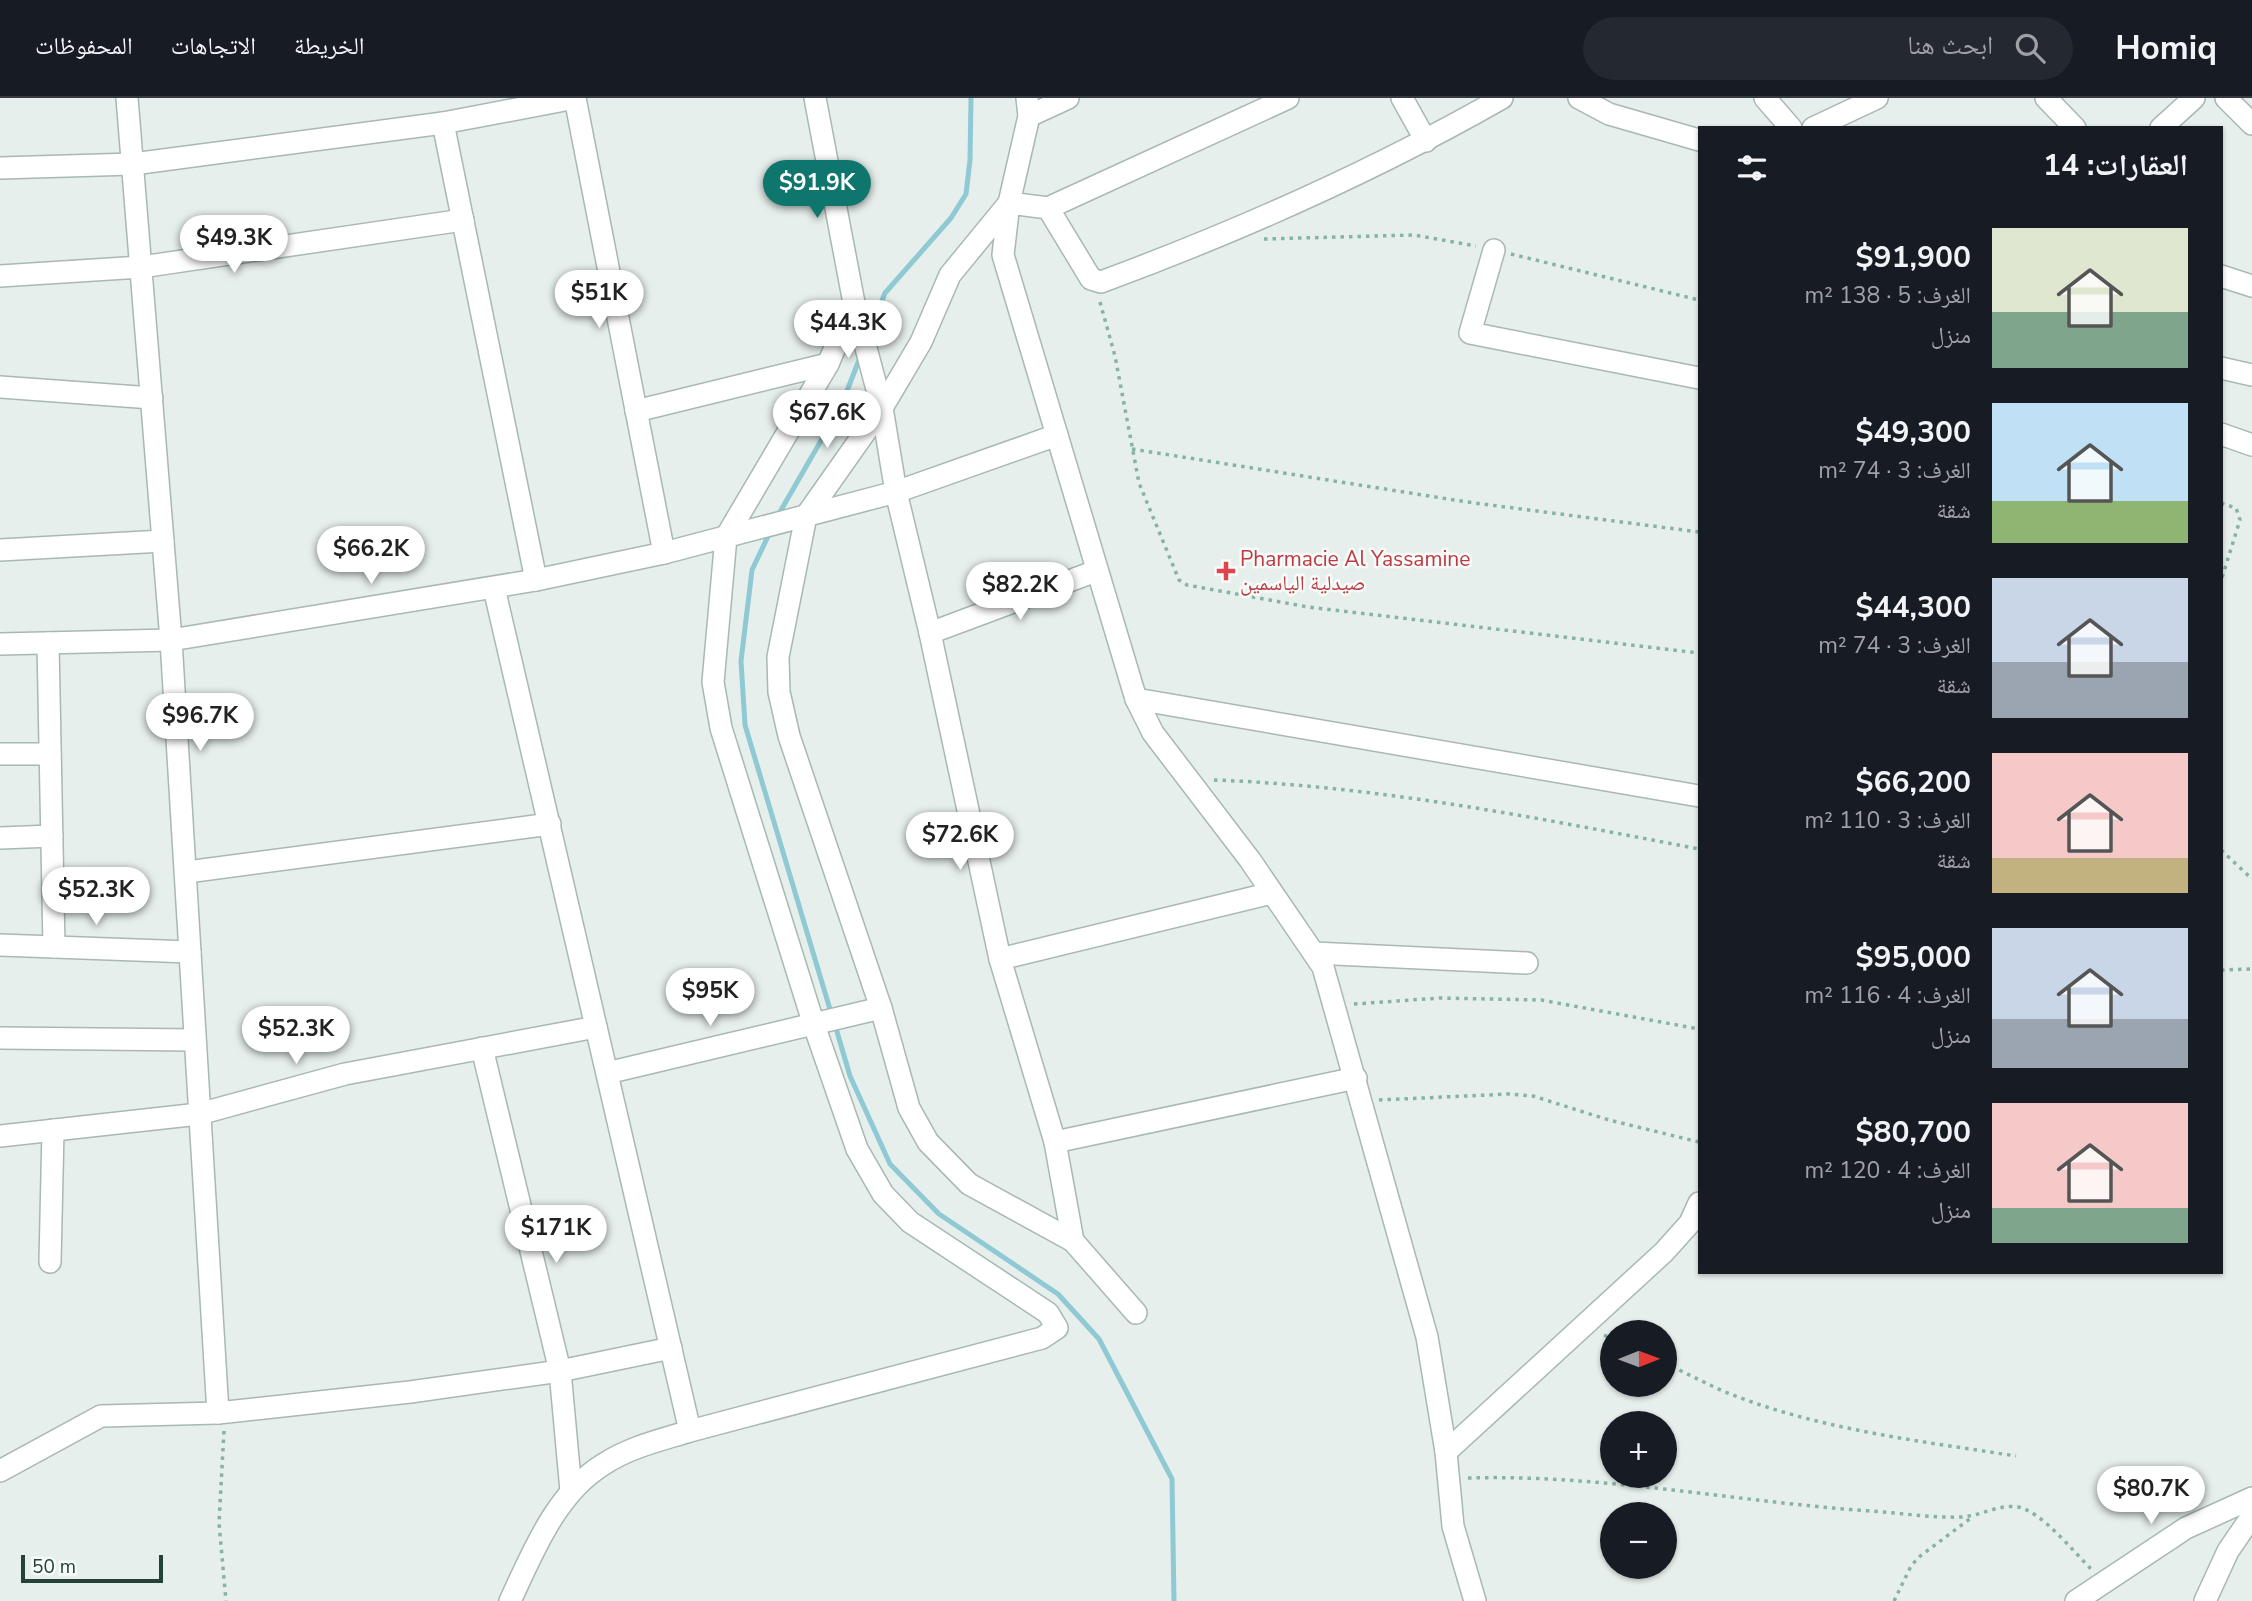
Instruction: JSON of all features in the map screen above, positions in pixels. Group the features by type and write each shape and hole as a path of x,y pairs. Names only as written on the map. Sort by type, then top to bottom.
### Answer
{"street":[{"path":"127,98 171,640 218,1413"},
{"path":"0,167 132,164 443,122 575,98 664,553"},
{"path":"815,98 855,303 882,408 896,492 930,633 1000,959 1055,1142 1073,1241"},
{"path":"1068,98 1028,107 1009,204 1003,255 1136,699 1153,733 1272,893 1323,967 1363,1101 1427,1337 1446,1452 1453,1526 1475,1601"},
{"path":"1009,204 1048,208 1288,98"},
{"path":"1402,98 1426,141"},
{"path":"1048,208 1094,282 1215,240 1426,141 1502,98"},
{"path":"1579,98 1609,114 1698,140"},
{"path":"1765,98 1789,126"},
{"path":"1817,126 1877,98"},
{"path":"2046,98 2073,126"},
{"path":"2163,126 2194,98"},
{"path":"2226,98 2252,124"},
{"path":"443,122 536,580"},
{"path":"1009,204 950,275 921,342 882,408 798,518 778,657 779,692 789,736 881,1008 909,1108 928,1142 969,1184 1073,1241 1136,1313"},
{"path":"0,276 141,267 463,220"},
{"path":"1494,250 1470,333 1698,378"},
{"path":"2223,277 2252,286"},
{"path":"510,1601 535,1546 571,1491 605,1463 637,1447 1042,1339 1057,1328 1048,1313 910,1222 883,1194 857,1149 819,1024 721,728 713,682 734,535 828,364 855,303"},
{"path":"636,411 828,364"},
{"path":"2223,368 2252,375"},
{"path":"0,387 152,398"},
{"path":"0,644 171,640 536,580 664,553 896,492 1058,435"},
{"path":"2223,435 2252,446"},
{"path":"0,550 163,541"},
{"path":"930,633 1096,571"},
{"path":"495,588 690,1431"},
{"path":"48,643 54,947"},
{"path":"1136,699 1698,796"},
{"path":"0,754 50,754"},
{"path":"187,872 550,824"},
{"path":"0,838 52,836"},
{"path":"1000,959 1272,893"},
{"path":"0,945 190,952"},
{"path":"1314,953 1527,963"},
{"path":"607,1073 881,1008"},
{"path":"0,1136 199,1114 345,1074 596,1027"},
{"path":"0,1038 195,1040"},
{"path":"482,1048 560,1371 571,1491"},
{"path":"1055,1142 1356,1078"},
{"path":"50,1262 53,1130"},
{"path":"1446,1452 1664,1252 1690,1223 1698,1205"},
{"path":"0,1471 101,1416 218,1413 560,1371 671,1348"},
{"path":"2077,1601 2186,1528 2252,1498"},
{"path":"2206,1601 2228,1550 2252,1516"}],"path":[{"path":"1255,239 1414,235 1494,250 1698,300"},
{"path":"1094,282 1115,356 1139,483 1173,572 1187,585 1308,607 1698,653"},
{"path":"1132,449 1467,502 1698,532"},
{"path":"2223,504 2236,508 2240,520 2223,575"},
{"path":"1187,779 1287,783 1376,792 1530,816 1698,849"},
{"path":"2223,852 2252,879"},
{"path":"2223,970 2252,969"},
{"path":"1334,1006 1440,998 1541,1000 1698,1029"},
{"path":"1363,1101 1509,1094 1533,1096 1609,1120 1698,1142"},
{"path":"1677,1369 1725,1391 1875,1434 2016,1456"},
{"path":"218,1413 226,1437 219,1523 226,1601"},
{"path":"1449,1479 1515,1477 1579,1480 1780,1505 1974,1516"},
{"path":"1894,1601 1911,1566 1919,1557 1974,1516 1997,1508 2027,1510 2105,1582"}],"waterway":[{"path":"869,333 885,293 951,218 966,194 970,160 971,98"},
{"path":"777,517 841,406 861,355"},
{"path":"770,532 752,570 741,661 745,725 832,1016"},
{"path":"835,1025 850,1076 890,1164 939,1214 1058,1294 1099,1339 1172,1479 1174,1601"}],"place":[{"name":"Pharmacie Al Yassamine صيدلية الياسمين","path":"1226,571"}]}
